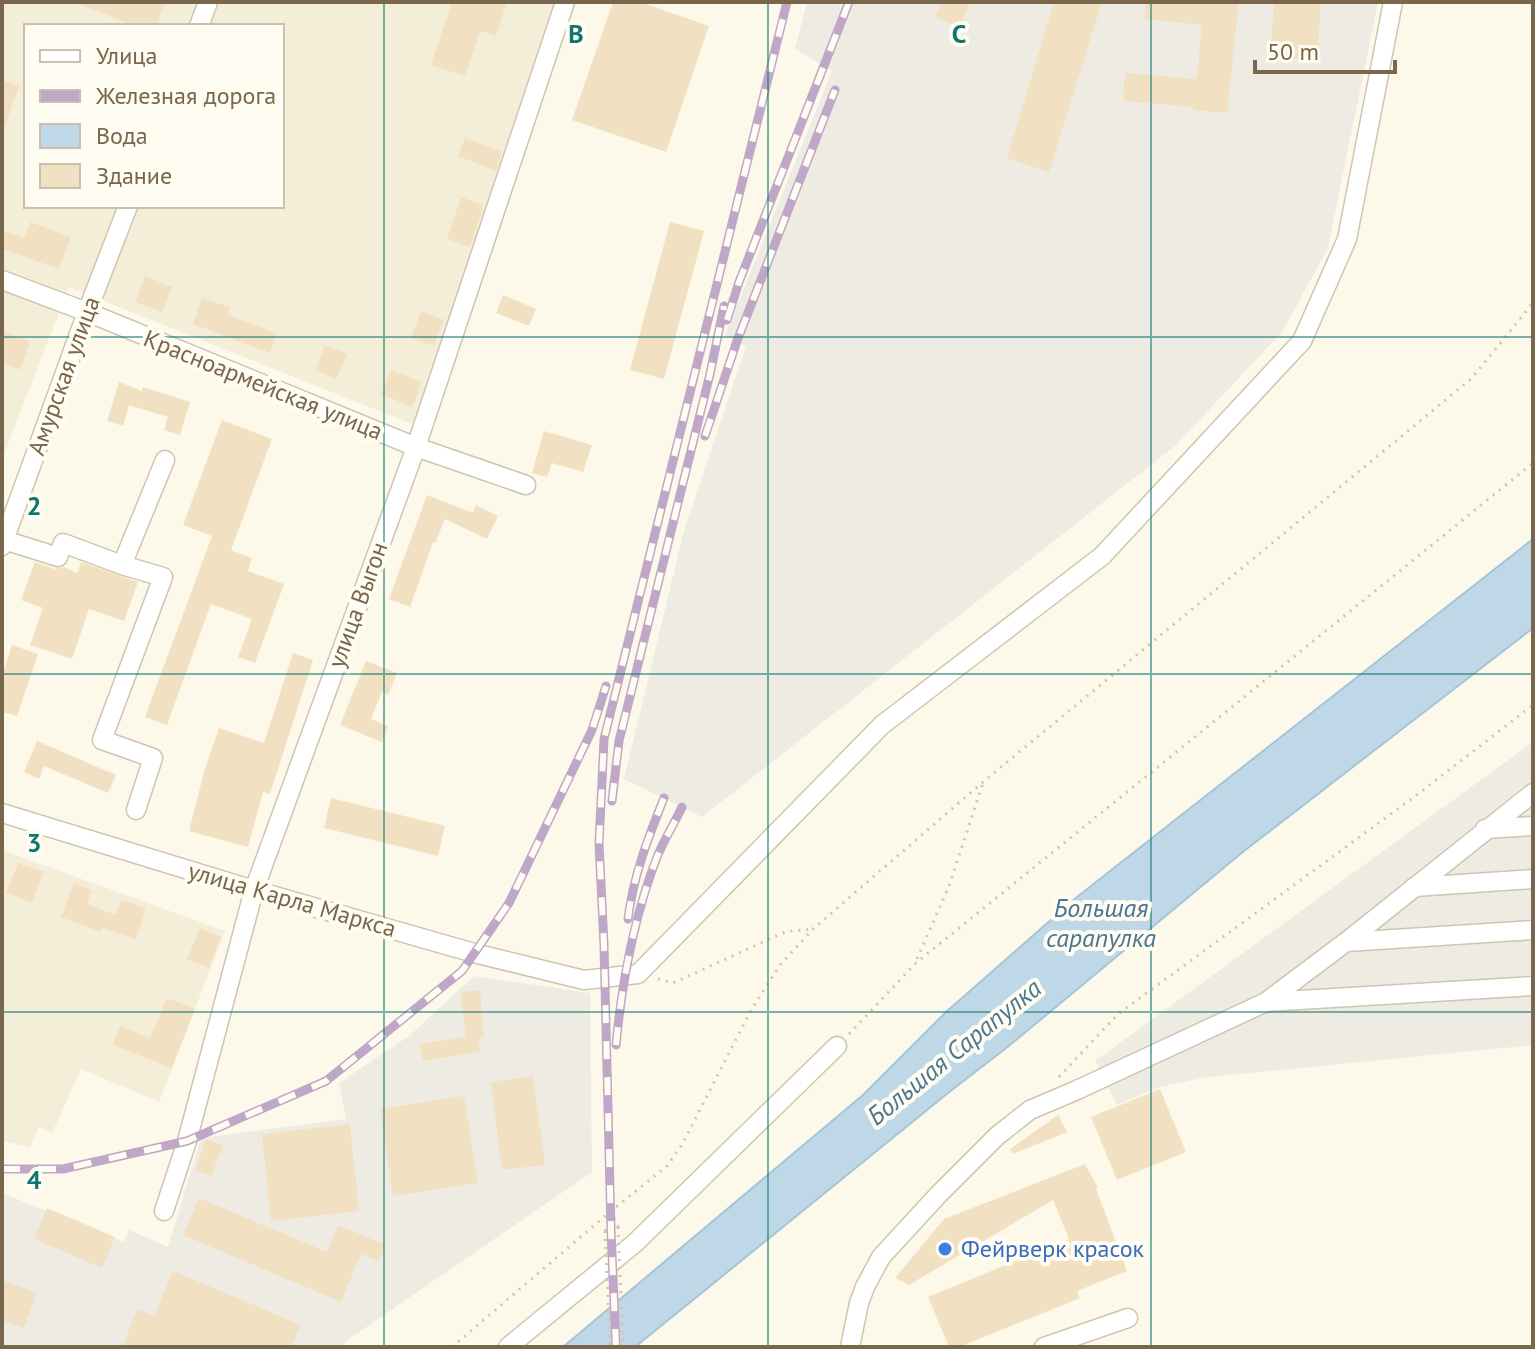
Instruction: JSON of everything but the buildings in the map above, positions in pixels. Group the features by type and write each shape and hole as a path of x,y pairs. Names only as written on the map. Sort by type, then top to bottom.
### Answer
{"street":[{"path":"200,24 208,2"},
{"name":"улица Выгон","path":"164,1211 187,1141 254,890 416,447 565,2"},
{"path":"638,974 882,725 1102,556 1302,341 1347,239 1393,2"},
{"name":"Амурская улица","path":"3,543 127,208"},
{"name":"Красноармейская улица","path":"2,280 416,447 526,485"},
{"path":"122,565 165,460"},
{"path":"3,543 58,557 63,543 163,577 102,740 153,758 136,810"},
{"path":"850,1347 859,1303 881,1257 997,1136 1030,1110 1266,1002 1533,793"},
{"name":"улица Карла Маркса","path":"2,813 474,953 584,980 638,974"},
{"path":"1485,829 1533,826"},
{"path":"1414,887 1533,879"},
{"path":"1346,942 1533,930"},
{"path":"1266,1002 1533,986"},
{"path":"508,1347 635,1243 837,1046"},
{"path":"1044,1347 1128,1318"}],"path":[{"path":"452,1347 667,1166 683,1143 751,1010 780,965 813,929 983,782 1472,378 1533,303"},
{"path":"837,1046 916,963 1533,463"},
{"path":"1055,1082 1118,1014 1414,797 1533,705"},
{"path":"916,963 949,886 983,782"},
{"path":"638,974 673,983 785,932 813,929"},
{"path":"611,1211 618,1227 623,1347"},
{"path":"610,1347 605,1231 611,1211"}],"shaded area":[{"path":"2,2 560,2 417,426 69,287 2,459"},
{"path":"807,2 1378,2 1328,248 1282,332 1175,446 702,817 624,779 684,531 746,346 725,335 832,71 795,49"},
{"path":"1533,742 1533,1045 1208,1077 1160,1087 1117,1105 1095,1061"},
{"path":"2,850 225,931 159,1102 81,1069 52,1133 39,1127 30,1147 2,1141"},
{"path":"474,976 590,993 592,1172 341,1347 2,1347 2,1193 124,1242 129,1230 168,1247 201,1138 346,1119 339,1083 409,1036"}],"water":[{"name":"Большая сарапулка","path":"1533,539 1533,628 1244,851 1010,1045 635,1347 563,1347 863,1095 946,1012 1077,897"}],"railway":[{"path":"616,1347 599,844 604,739 787,2"},
{"path":"727,320 739,282 849,2"},
{"path":"705,436 737,341 835,90"},
{"path":"612,801 619,741 724,306"},
{"path":"2,1169 63,1169 187,1141 326,1081 462,971 509,903 592,730 606,686"},
{"path":"628,919 637,873 664,798"},
{"path":"616,1045 626,973 642,903 657,857 682,807"}],"place":[{"name":"Фейрверк красок","path":"945,1249"}],"water label":[{"name":"Большая Сарапулка","path":"954,1052"}]}
